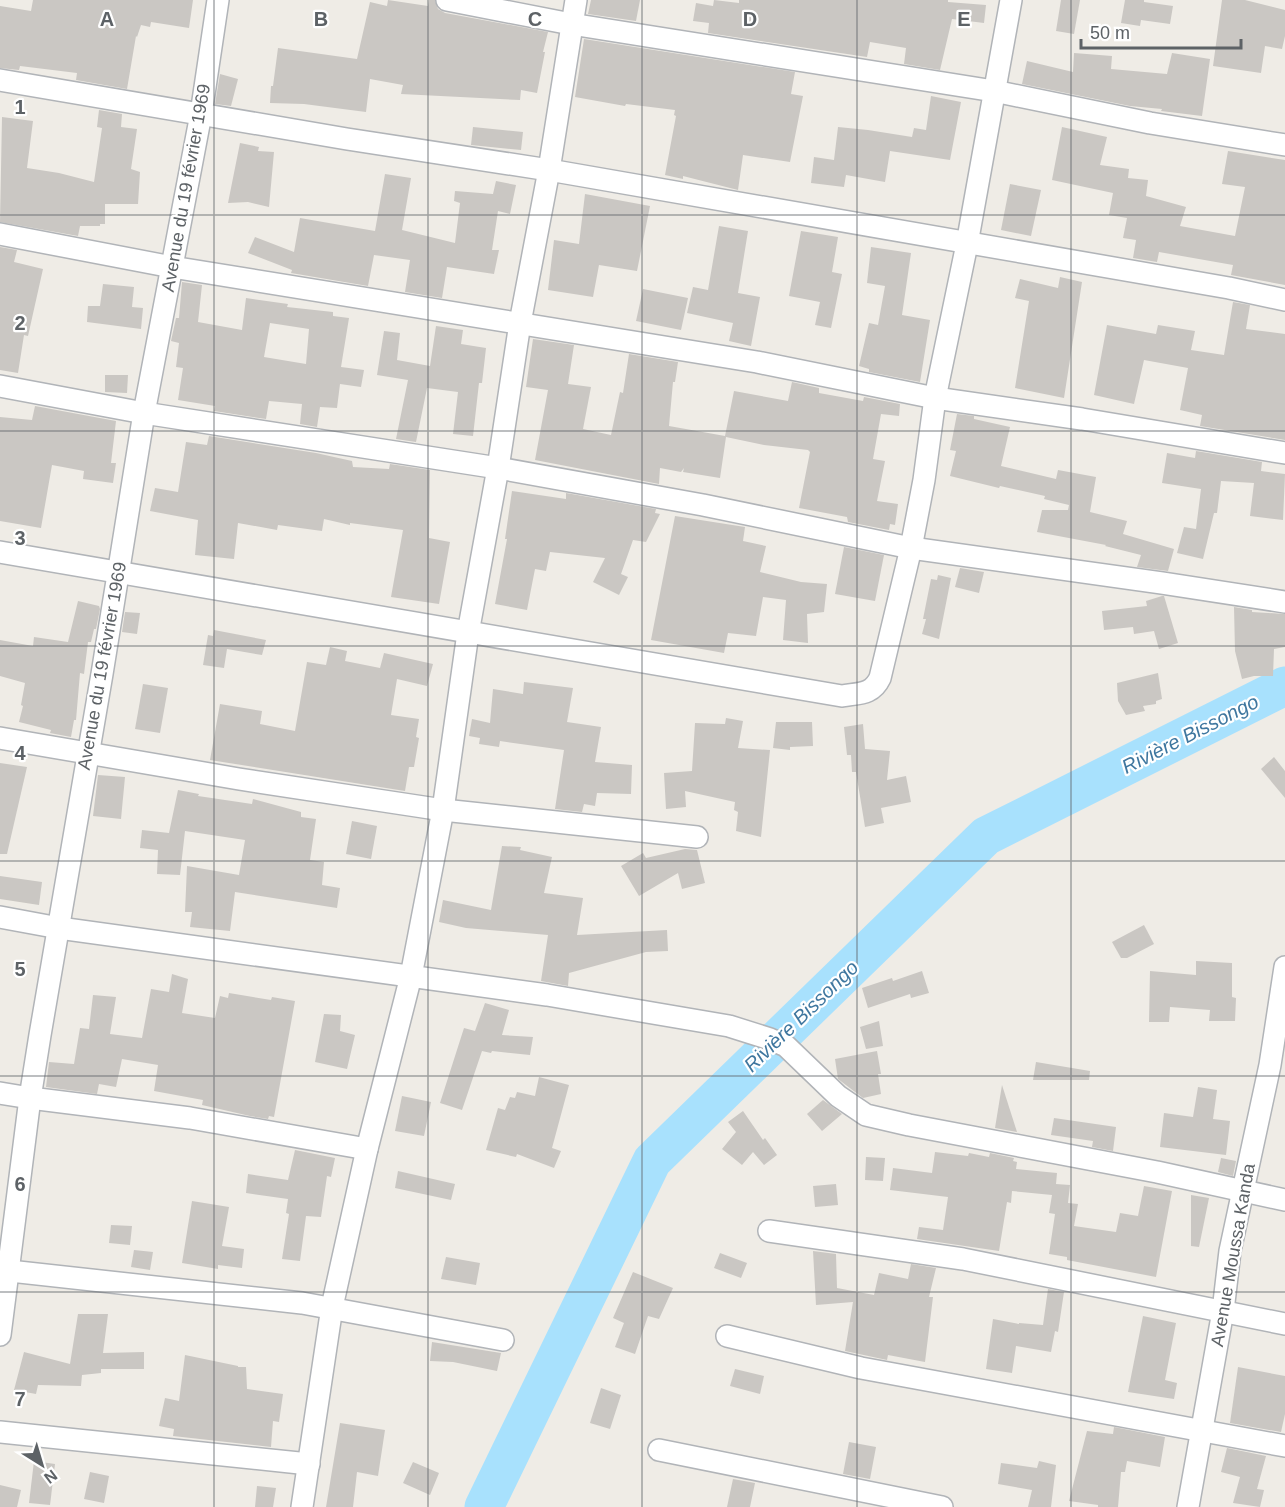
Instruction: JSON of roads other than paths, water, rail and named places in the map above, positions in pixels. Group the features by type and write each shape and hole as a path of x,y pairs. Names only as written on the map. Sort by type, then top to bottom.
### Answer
{"street":[{"name":"Avenue du 19 février 1969","path":"0,1335 5,1271 30,1098 144,413 201,114 218,0"},
{"path":"447,0 571,24 994,91 1150,123 1285,145"},
{"path":"302,1507 332,1307 367,1149 411,976 443,810 468,633 498,468 520,323 549,170 576,0"},
{"path":"0,552 842,696 866,692 876,687 911,548 924,480 935,398 967,244 1011,0"},
{"path":"0,80 359,141 549,170 1228,288 1285,300"},
{"path":"0,234 172,267 757,362 935,398 1082,418 1285,453"},
{"path":"0,386 144,413 498,468 703,505 911,548 1285,602"},
{"path":"0,738 239,779 443,810 697,837"},
{"path":"0,917 59,928 548,995 729,1026 786,1046 838,1096 866,1115 1157,1172 1285,1200"},
{"name":"Avenue Moussa Kanda","path":"1188,1507 1223,1311 1230,1251 1242,1192 1277,1066 1285,968"},
{"path":"0,1093 190,1118 367,1149"},
{"path":"768,1231 963,1259 1126,1290 1285,1324"},
{"path":"5,1271 242,1295 332,1307 503,1341"},
{"path":"727,1336 861,1368 1285,1446"},
{"path":"0,1432 309,1464"},
{"path":"659,1450 942,1507"}],"waterway":[{"name":"Rivière Bissongo","path":"484,1507 652,1161 986,836 1285,686"}]}
